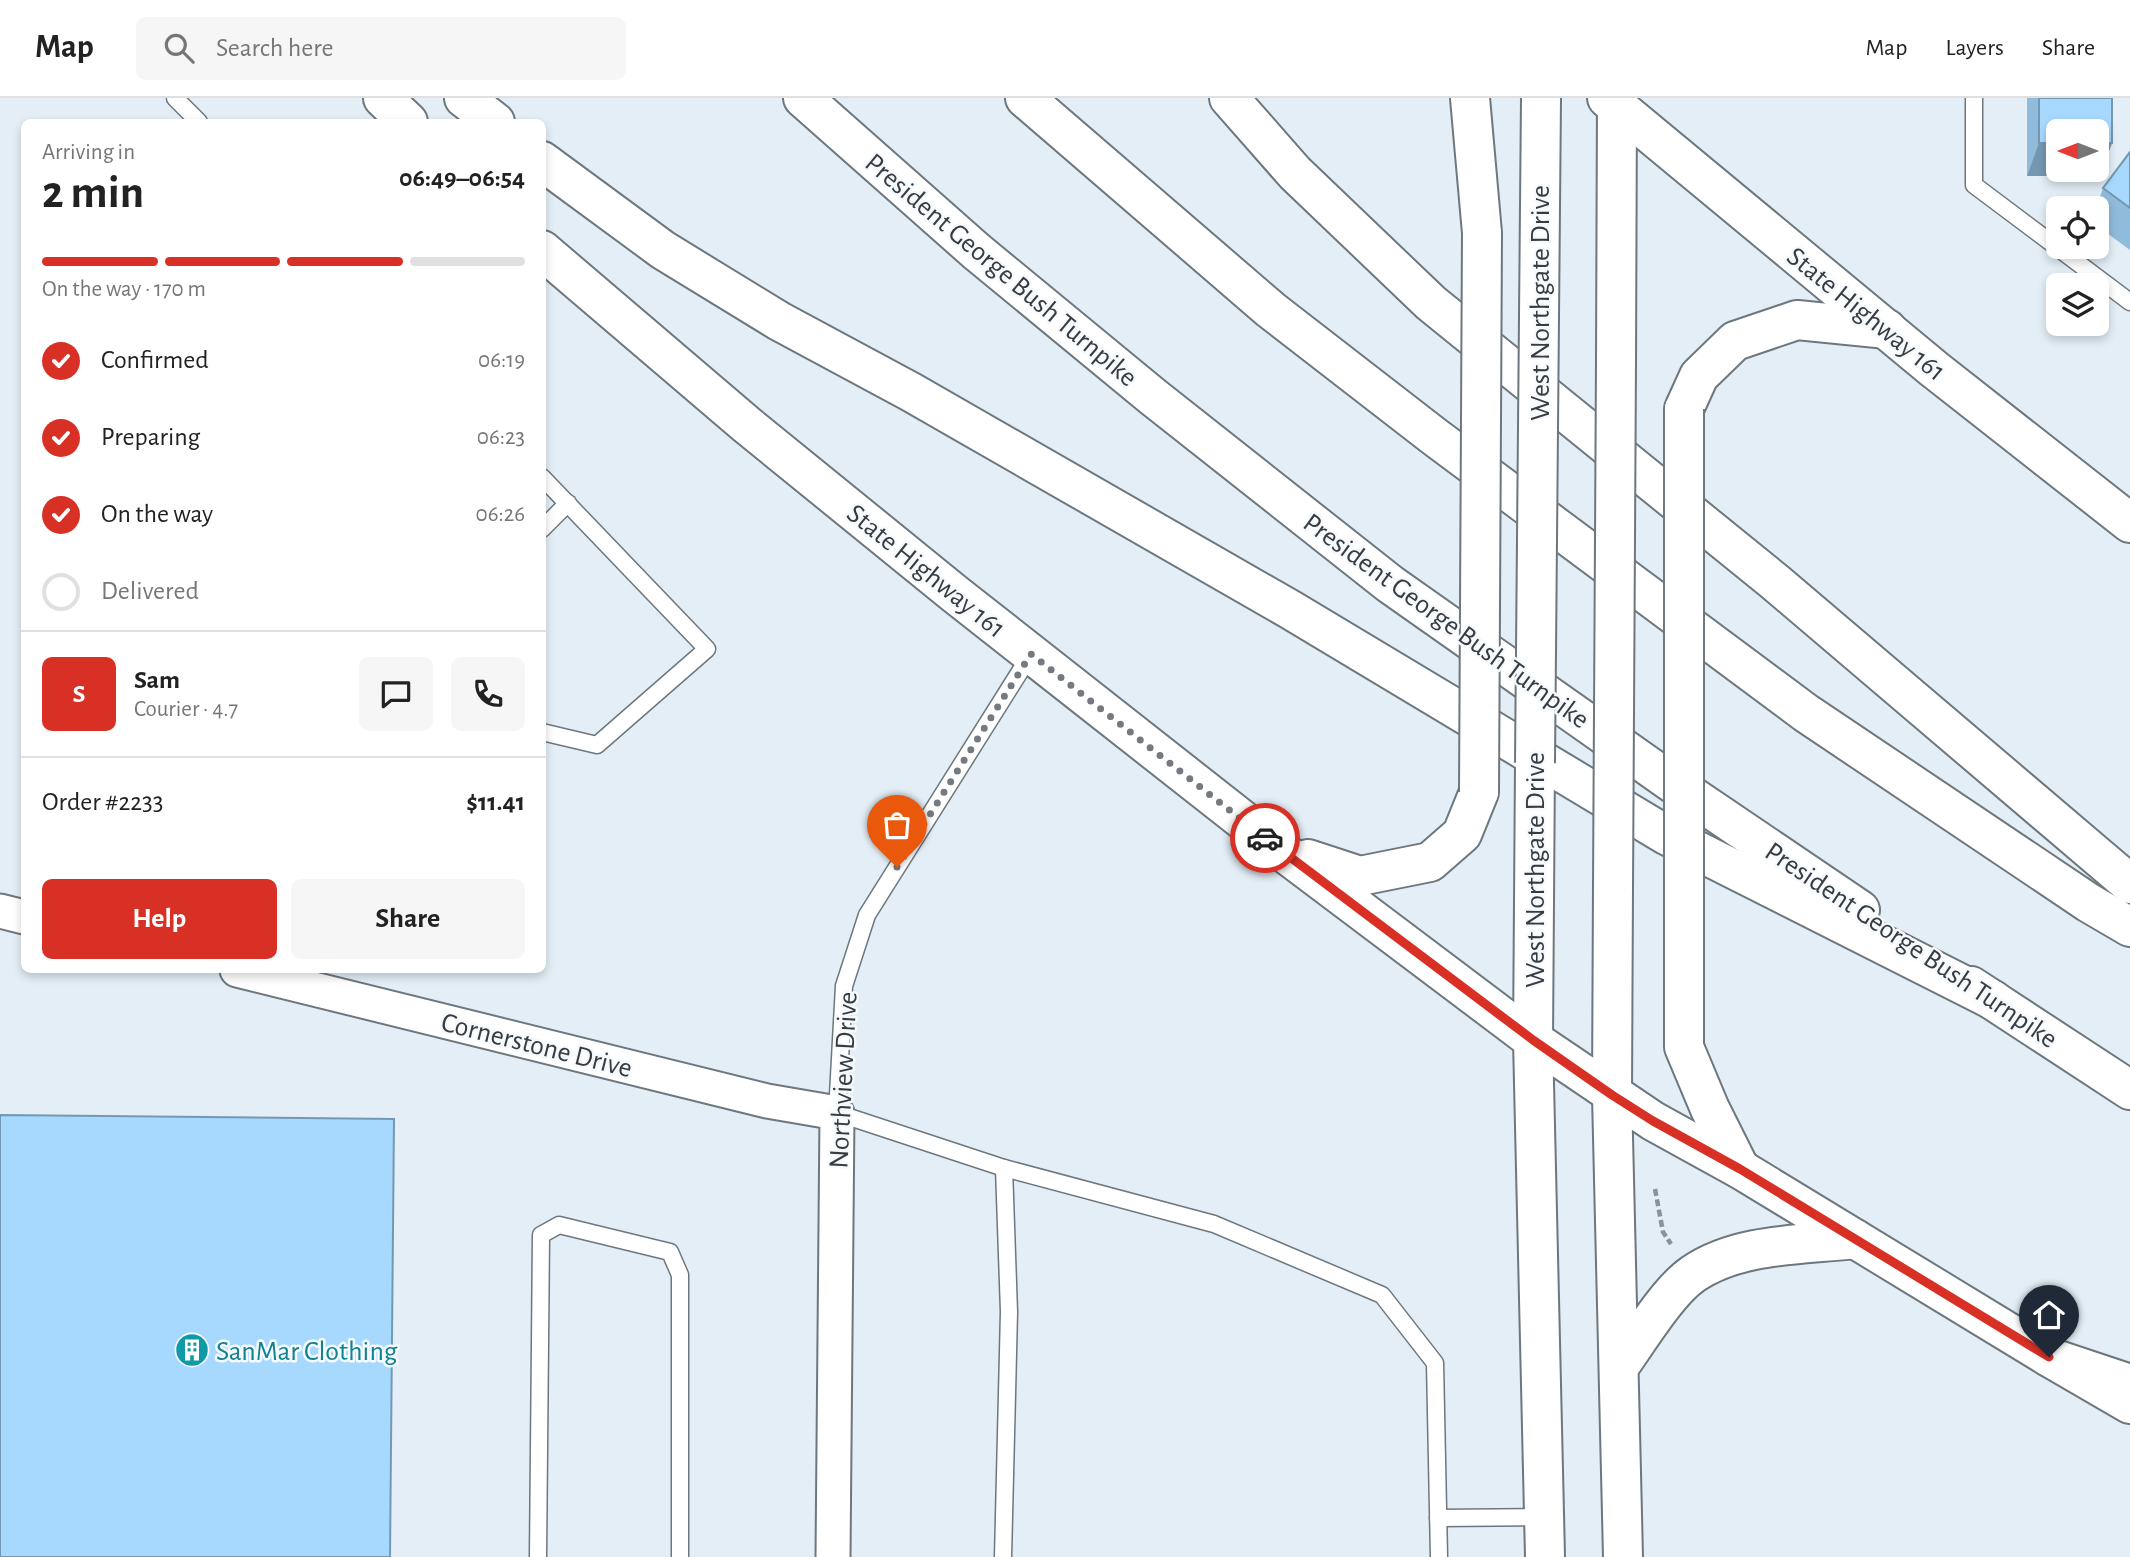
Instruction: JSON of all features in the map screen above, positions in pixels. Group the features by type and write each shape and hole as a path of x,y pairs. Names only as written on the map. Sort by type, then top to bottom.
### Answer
{"main road":[{"path":"383,98 405,119"},
{"path":"464,98 491,119"},
{"name":"President George Bush Turnpike","path":"803,98 1017,285 1152,396 1390,584 1671,782 2130,1090"},
{"path":"1025,98 1271,310 1435,437 1806,713 2089,903 2130,927"},
{"path":"1229,98 1295,173 1431,303 1775,582 2130,884"},
{"path":"1282,851 1360,876 1430,862 1462,834 1479,792 1482,233 1470,98"},
{"name":"West Northgate Drive","path":"1541,98 1533,1040 1545,1557"},
{"path":"1614,101 1616,363 1612,1095 1623,1557"},
{"name":"State Highway 161","path":"1614,101 1934,369 2130,523"},
{"path":"546,164 663,250 779,321 911,392 1292,610 1666,835 1993,1000"},
{"name":"State Highway 161","path":"546,253 747,425 1031,654 1282,851 1533,1040 1653,1121 1740,1169 2130,1404"},
{"path":"1740,1169 1684,1048 1684,409 1699,376 1735,341 1797,320 1887,329"},
{"path":"1619,1367 1671,1294 1692,1274 1715,1262 1755,1250 1854,1239"},
{"path":"2049,1357 2130,1384"}],"street":[{"path":"0,911 21,916"},
{"name":"Cornerstone Drive","path":"265,973 284,975 767,1101 837,1113"},
{"name":"Northview Drive","path":"833,1557 837,1113"}],"lane":[{"path":"175,98 196,119"},
{"path":"1974,98 1974,185 2130,302"},
{"path":"546,481 707,649 597,745 546,733"},
{"path":"546,525 568,503"},
{"name":"Northview Drive","path":"837,1113 844,986 867,915 1031,654"},
{"path":"837,1113 1004,1168 1214,1224 1382,1295 1435,1363 1439,1557"},
{"path":"1003,1557 1009,1312 1004,1168"},
{"path":"538,1557 541,1235 559,1225 670,1252 680,1275 680,1557"},
{"path":"1438,1518 1544,1517"}],"path":[{"path":"1653,1178 1663,1232 1678,1253"}],"building":[{"path":"2039,98 2112,98 2112,143 2109,143 2109,119 2046,119 2046,143 2039,143"},
{"path":"2130,152 2130,208 2103,188"},
{"name":"SanMar Clothing","path":"0,1115 394,1119 390,1557 0,1557"}],"way so far":[{"path":"897,867 1031,654 1265,838"}],"place":[{"name":"SanMar Clothing","path":"192,1350"}],"route":[{"path":"1265,838 1533,1040 1612,1095 1740,1169 2049,1357"}]}
